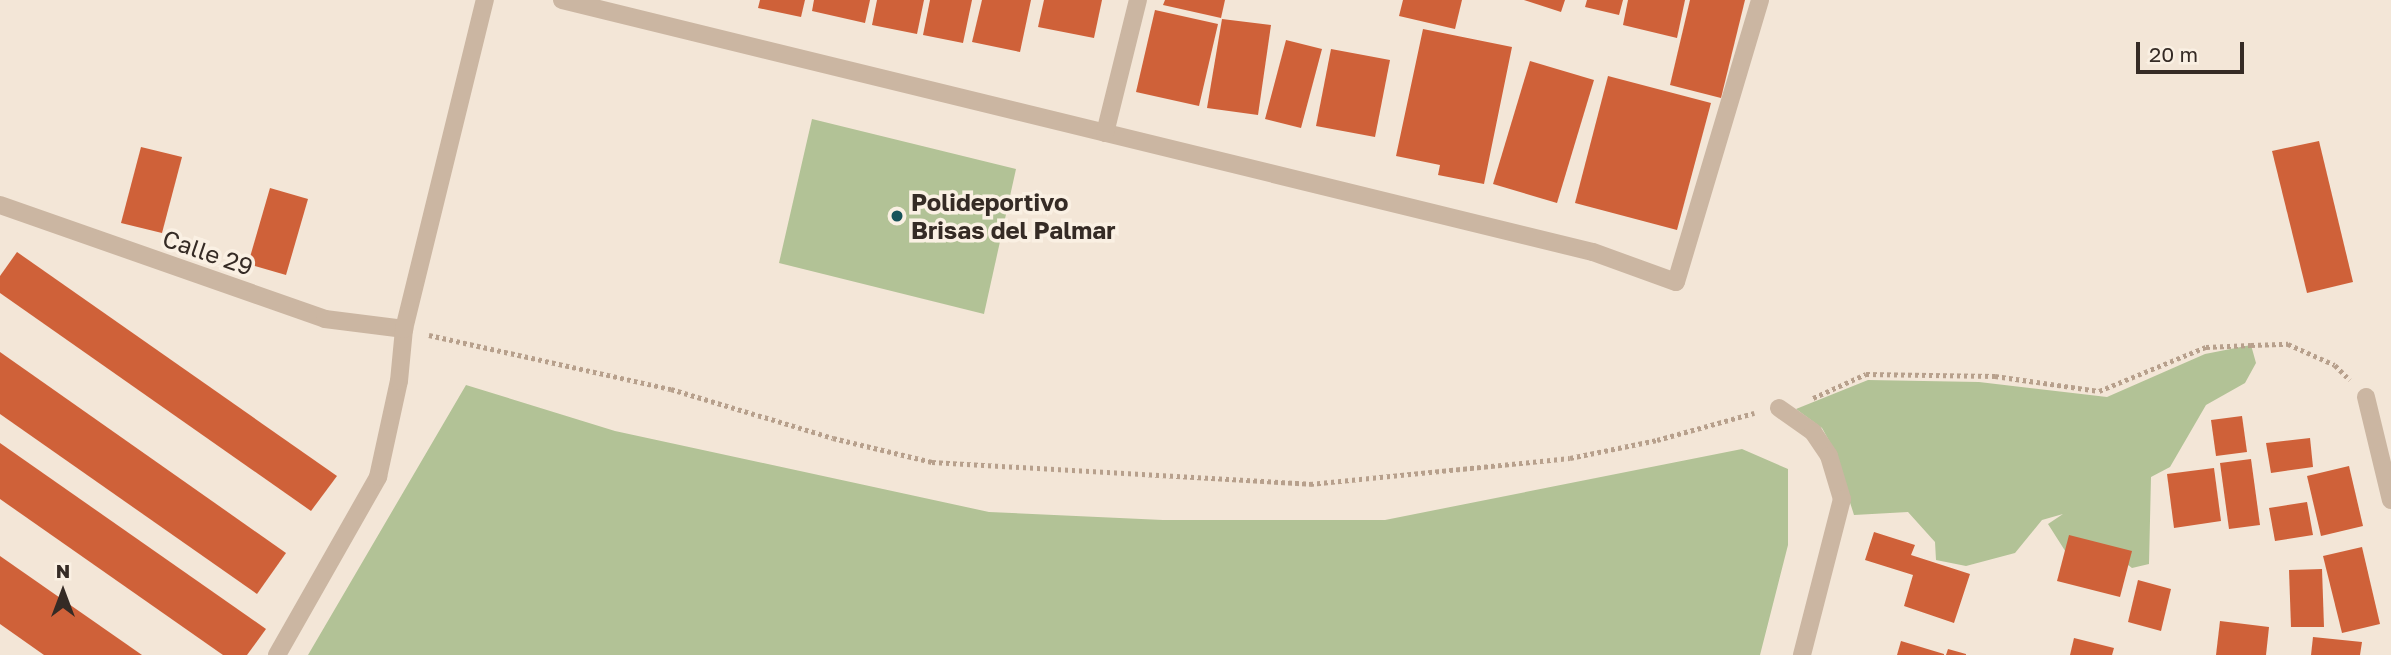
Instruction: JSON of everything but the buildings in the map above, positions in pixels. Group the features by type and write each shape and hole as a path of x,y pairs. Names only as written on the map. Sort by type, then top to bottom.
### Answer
{"street":[{"path":"277,655 378,477 399,381 404,329 485,0"},
{"path":"562,0 1593,253 1676,282 1760,0"},
{"path":"1105,133 1138,0"},
{"name":"Calle 29","path":"0,205 325,319 404,329"},
{"path":"2366,397 2391,500"},
{"path":"1779,408 1813,432 1829,456 1842,499 1802,655"}],"path":[{"path":"404,329 671,389 832,438 932,462 1297,484 1570,457 1779,408 1867,374 1995,376 2099,391 2206,347 2288,344 2335,365 2366,397"}],"green space":[{"name":"Polideportivo Brisas del Palmar","path":"812,119 1016,169 984,314 779,263"},
{"path":"2251,345 2256,363 2245,383 2206,405 2170,467 2151,477 2149,564 2132,568 2105,547 2069,557 2048,524 2063,514 2042,520 2015,553 1966,566 1936,560 1935,542 1908,512 1854,515 1832,446 1822,428 1796,409 1868,380 1979,382 2107,397 2205,354"},
{"path":"466,385 615,431 989,512 1163,520 1385,520 1742,449 1788,469 1788,545 1760,655 308,655"}],"place":[{"name":"Polideportivo Brisas del Palmar","path":"897,216"}]}
